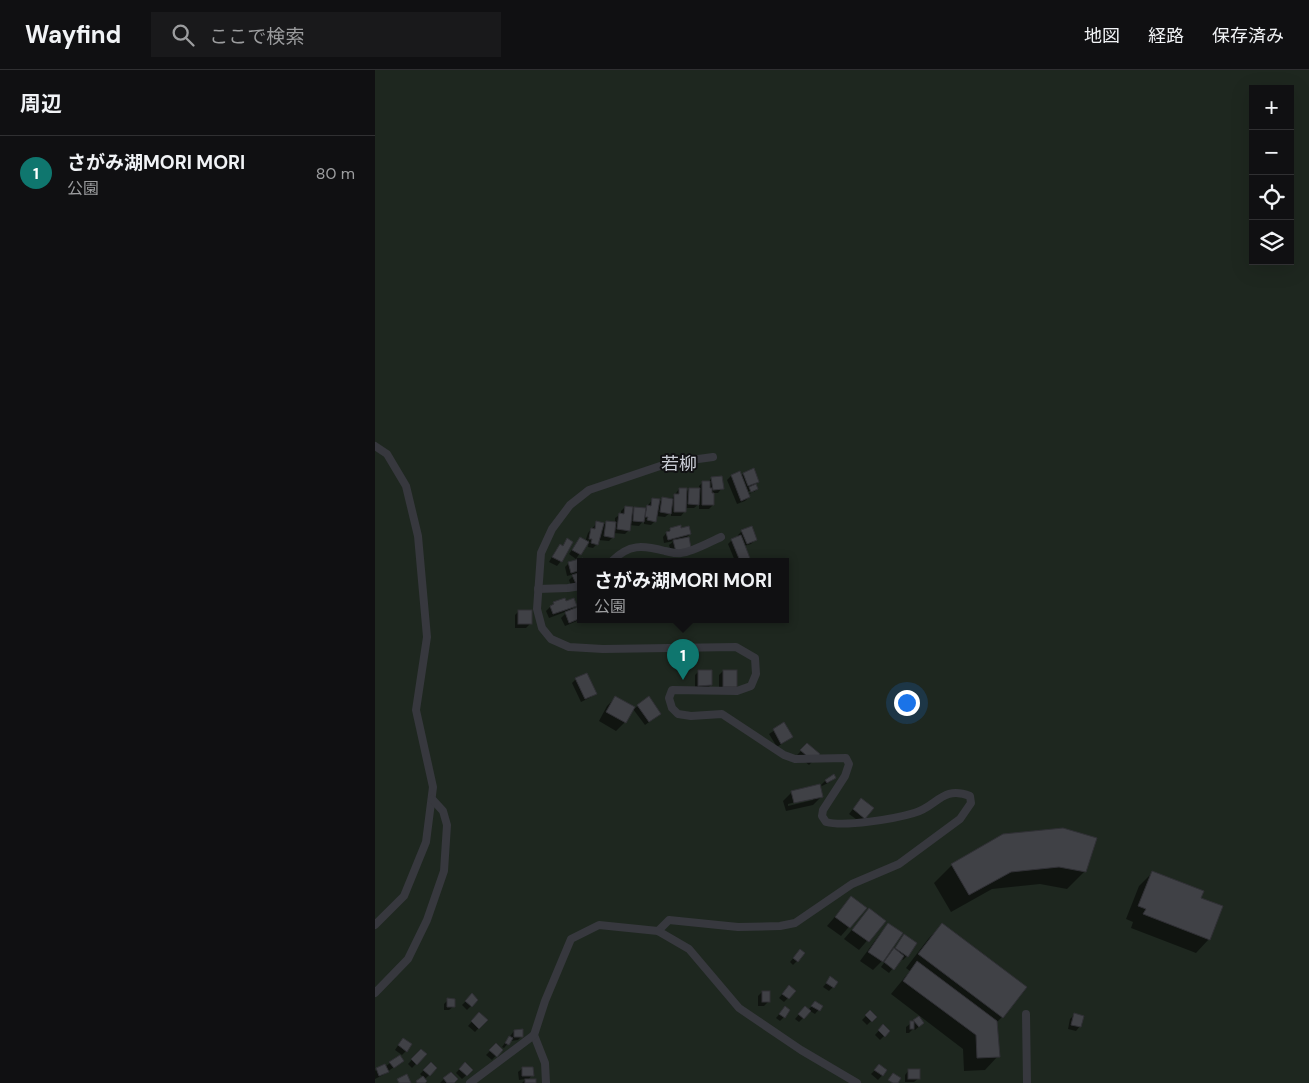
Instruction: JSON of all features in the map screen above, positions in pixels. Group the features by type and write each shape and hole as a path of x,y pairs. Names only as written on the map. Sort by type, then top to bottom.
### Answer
{"lane":[{"path":"375,446 387,454 406,486 418,536 427,637 416,710 433,787 426,842 404,896 375,926"},
{"path":"658,931 669,920 738,927 780,926 795,923 852,884 899,864 960,819 971,803 970,796 959,792 945,794 916,813 870,821 834,824 826,822 823,810 845,776 849,764 846,758 795,759 785,755 722,714 691,716 678,714 672,708 669,698 672,690 737,691 751,686 756,674 755,658 735,647 603,649 569,647 551,639 542,628 537,609 541,554 552,529 570,505 589,490 669,463 713,457"},
{"path":"615,558 628,549 638,546 648,546 681,553 721,537"},
{"path":"538,589 577,587"},
{"path":"375,993 408,959 427,920 444,871 447,825 443,810 432,799"},
{"path":"470,1083 534,1035 545,1001 571,939 599,925 658,931 689,949 739,1008 801,1050 857,1083"},
{"path":"1026,1014 1027,1083"},
{"path":"534,1035 545,1063 546,1083"}],"shaded area":[{"path":"375,70 1309,70 1309,1083 375,1083"}],"building":[{"path":"754,468 759,482 748,486 743,473"},
{"path":"740,471 750,497 741,501 731,475"},
{"path":"722,476 724,489 713,490 711,477"},
{"path":"702,481 710,481 710,488 712,488 712,493 714,493 714,505 702,505"},
{"path":"756,484 758,489 751,492 749,487"},
{"path":"679,488 687,488 686,512 674,512 674,494 679,494"},
{"path":"689,488 700,488 699,505 688,504"},
{"path":"662,497 673,499 671,514 660,512"},
{"path":"652,498 660,499 656,522 647,520 648,517 645,517 647,505 651,506"},
{"path":"625,506 633,507 630,531 617,529 619,513 624,514"},
{"path":"634,507 646,508 644,522 633,521"},
{"path":"596,521 604,523 598,545 591,543 592,539 589,539 591,528 595,529"},
{"path":"606,521 616,522 614,538 604,536"},
{"path":"681,525 681,528 689,526 691,534 668,540 666,532 670,531 670,528"},
{"path":"752,526 757,540 747,544 741,530"},
{"path":"741,535 750,558 739,558 731,539"},
{"path":"580,537 589,542 581,555 572,550"},
{"path":"689,537 691,548 676,552 673,540"},
{"path":"567,538 573,542 562,562 552,557 560,544 563,546"},
{"path":"577,560 577,571 571,573 568,562"},
{"path":"577,573 577,586 572,575"},
{"path":"565,598 566,601 574,598 577,606 553,614 550,606 554,604 553,602"},
{"path":"577,607 577,620 569,623 565,612"},
{"path":"518,610 532,610 532,624 518,624"},
{"path":"698,670 712,670 712,685 698,686"},
{"path":"723,670 737,670 737,687 723,687"},
{"path":"587,673 597,694 585,699 575,678"},
{"path":"615,696 635,707 626,723 606,712"},
{"path":"649,696 661,714 649,722 637,705"},
{"path":"784,722 793,737 781,744 773,729"},
{"path":"807,743 820,754 814,762 800,750"},
{"path":"834,774 836,778 827,783 825,780"},
{"path":"820,784 823,797 794,803 791,791"},
{"path":"861,798 874,808 865,819 853,809"},
{"path":"1063,828 1097,838 1086,872 1059,867 1011,872 969,895 951,864 1003,834"},
{"path":"1152,871 1204,891 1201,898 1223,906 1210,940 1143,914 1146,909 1138,906"},
{"path":"851,896 867,908 850,928 835,917"},
{"path":"869,908 886,921 869,942 852,930"},
{"path":"888,923 903,933 883,962 868,952"},
{"path":"942,923 1027,987 1003,1018 918,954"},
{"path":"904,934 917,943 908,957 895,948"},
{"path":"894,948 904,956 894,970 884,962"},
{"path":"800,949 805,953 798,962 793,958"},
{"path":"917,961 997,1021 1000,1057 977,1058 976,1035 903,981"},
{"path":"830,976 838,982 834,988 826,983"},
{"path":"789,985 796,991 789,999 782,994"},
{"path":"762,991 770,991 770,1002 762,1002"},
{"path":"472,993 478,1000 472,1007 465,1001"},
{"path":"447,998 455,999 455,1007 447,1007"},
{"path":"815,1001 823,1006 820,1011 811,1006"},
{"path":"785,1006 790,1010 785,1018 779,1014"},
{"path":"805,1006 811,1011 804,1019 798,1014"},
{"path":"870,1010 877,1017 872,1022 865,1015"},
{"path":"479,1012 488,1020 479,1029 471,1021"},
{"path":"1074,1013 1084,1016 1081,1027 1071,1025"},
{"path":"919,1016 924,1023 919,1027 913,1020"},
{"path":"910,1021 914,1021 914,1029 910,1029"},
{"path":"883,1024 890,1031 885,1037 878,1030"},
{"path":"523,1029 523,1037 514,1037 514,1030"},
{"path":"509,1036 513,1038 509,1045 505,1043"},
{"path":"403,1038 412,1044 407,1052 398,1045"},
{"path":"496,1043 503,1050 497,1057 489,1050"},
{"path":"421,1049 427,1054 417,1065 411,1059"},
{"path":"400,1055 404,1061 394,1068 389,1062"},
{"path":"431,1062 437,1068 430,1076 423,1070"},
{"path":"465,1062 473,1070 467,1076 459,1069"},
{"path":"385,1064 389,1072 379,1076 376,1068"},
{"path":"879,1064 887,1070 883,1076 874,1070"},
{"path":"522,1067 533,1067 534,1076 522,1076"},
{"path":"908,1069 920,1069 920,1079 908,1079"},
{"path":"451,1072 458,1079 454,1083 447,1083 443,1078"},
{"path":"893,1073 901,1078 898,1083 888,1080"},
{"path":"407,1074 411,1083 399,1083 397,1079"},
{"path":"423,1076 427,1081 425,1083 417,1083 416,1081"},
{"path":"525,1079 536,1079 536,1083 525,1083"}],"place":[{"name":"さがみ湖MORI MORI","path":"683,680"}],"district":[{"name":"若柳","path":"679,464"}]}
